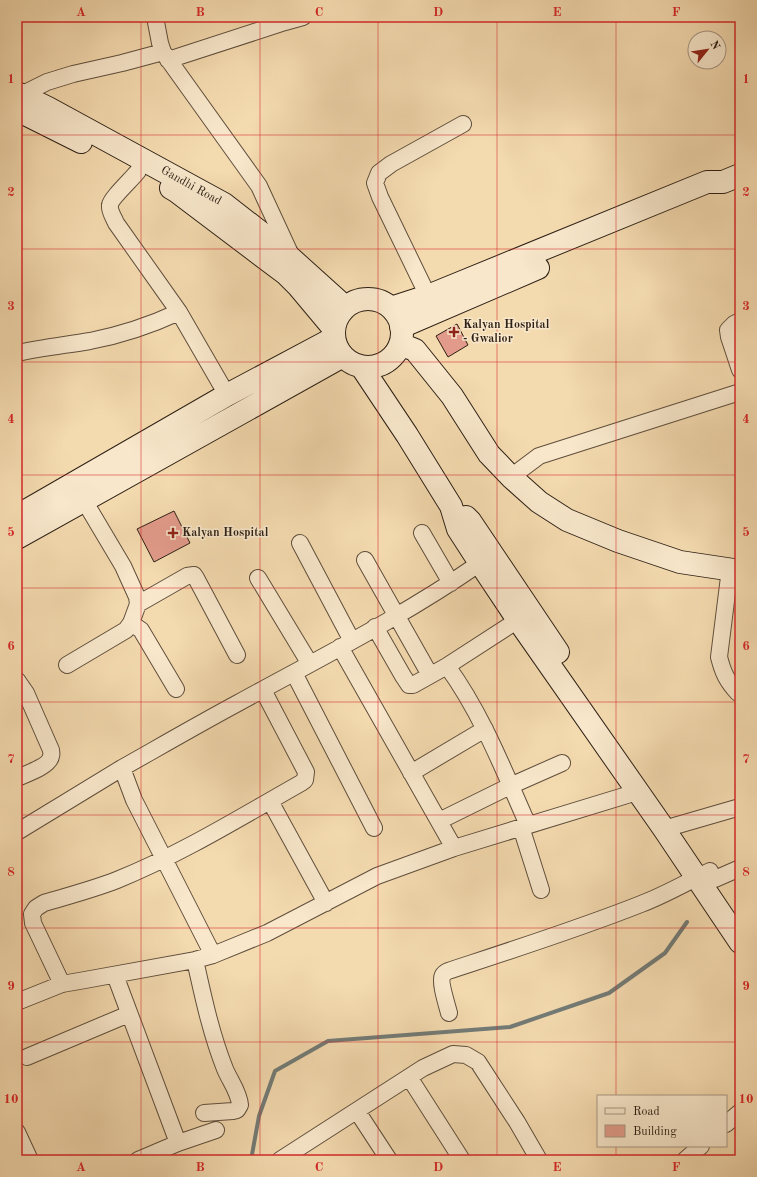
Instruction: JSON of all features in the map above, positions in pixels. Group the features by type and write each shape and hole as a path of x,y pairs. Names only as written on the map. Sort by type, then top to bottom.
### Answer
{"main road":[{"path":"18,99 138,172 176,191 289,267 298,286 407,435 450,506 458,529 518,620 637,792 670,828 707,876 740,915"},
{"name":"Gandhi Road","path":"18,99 48,108 224,204 273,242 289,267 345,307"},
{"path":"391,308 428,296 707,182 732,179"},
{"path":"401,336 515,277 710,196 732,179"},
{"path":"363,299 373,299 383,302 391,308 398,317 401,336 395,353 380,365 370,367 343,347 340,314 345,307 363,299"},
{"path":"401,336 415,350 452,396 489,454 511,477 539,502 567,520 618,541 680,562 735,570"},
{"path":"17,538 79,492 227,395 343,347"},
{"path":"17,516 79,492 343,347"},
{"path":"450,506 470,520 592,703 670,828"},
{"path":"707,876 740,942"}],"street":[{"path":"155,17 160,44 166,56 258,186 289,267"},
{"path":"18,99 47,82 73,74 122,63 166,56 303,17"},
{"path":"428,296 380,197 375,183 379,174 391,164 463,124"},
{"path":"138,172 113,199 110,205 111,212 116,223 179,312 227,395"},
{"path":"17,353 91,340 146,326 179,312"},
{"path":"740,321 728,330 740,370"},
{"path":"511,477 539,456 740,392"},
{"path":"67,665 126,630 131,623 138,604 123,566 79,492"},
{"path":"422,533 451,583"},
{"path":"300,543 346,644 411,773 454,848"},
{"path":"365,560 430,676"},
{"path":"17,832 122,768 238,702 294,674 397,615 451,583 480,563"},
{"path":"735,570 719,657 722,669 728,682 738,693 740,693"},
{"path":"138,604 186,576 194,576 237,655"},
{"path":"258,578 310,664"},
{"path":"375,627 403,676 409,685 413,686 518,620"},
{"path":"131,623 141,630 176,689"},
{"path":"447,666 484,729 510,786 525,826 541,890"},
{"path":"294,674 374,828"},
{"path":"17,680 26,693 51,750 51,757 49,762 45,765 17,778"},
{"path":"62,984 33,923 32,914 36,908 44,903 116,880 163,859 270,801 304,780 306,772 263,690"},
{"path":"411,773 484,729"},
{"path":"439,821 510,786 562,763"},
{"path":"122,768 134,800 213,955"},
{"path":"17,1002 62,984 195,960 213,955 267,933 326,904 377,876 454,848 637,792"},
{"path":"270,801 326,904"},
{"path":"670,828 740,807"},
{"path":"449,1013 441,982 442,976 448,971 577,928 642,904 707,876 740,868"},
{"path":"195,960 213,1031 225,1069 240,1098 240,1105 237,1110 233,1112 204,1113"},
{"path":"115,975 178,1143"},
{"path":"28,1058 129,1014"},
{"path":"280,1160 423,1068 453,1054 466,1055 478,1062 517,1122 539,1160"},
{"path":"409,1077 462,1160"},
{"path":"357,1110 389,1160"},
{"path":"727,1123 740,1112"},
{"path":"138,1160 178,1143 216,1130"},
{"path":"17,1132 30,1160"},
{"path":"685,1160 700,1147"}],"building":[{"path":"457,324 468,345 448,357 436,336"},
{"path":"174,511 190,543 154,562 137,529"}],"waterway":[{"path":"251,1160 259,1116 275,1071 328,1041 510,1027 609,993 665,953 687,922"}],"place":[{"name":"Kalyan Hospital - Gwalior","path":"454,332"},
{"name":"Kalyan Hospital","path":"173,533"}]}
